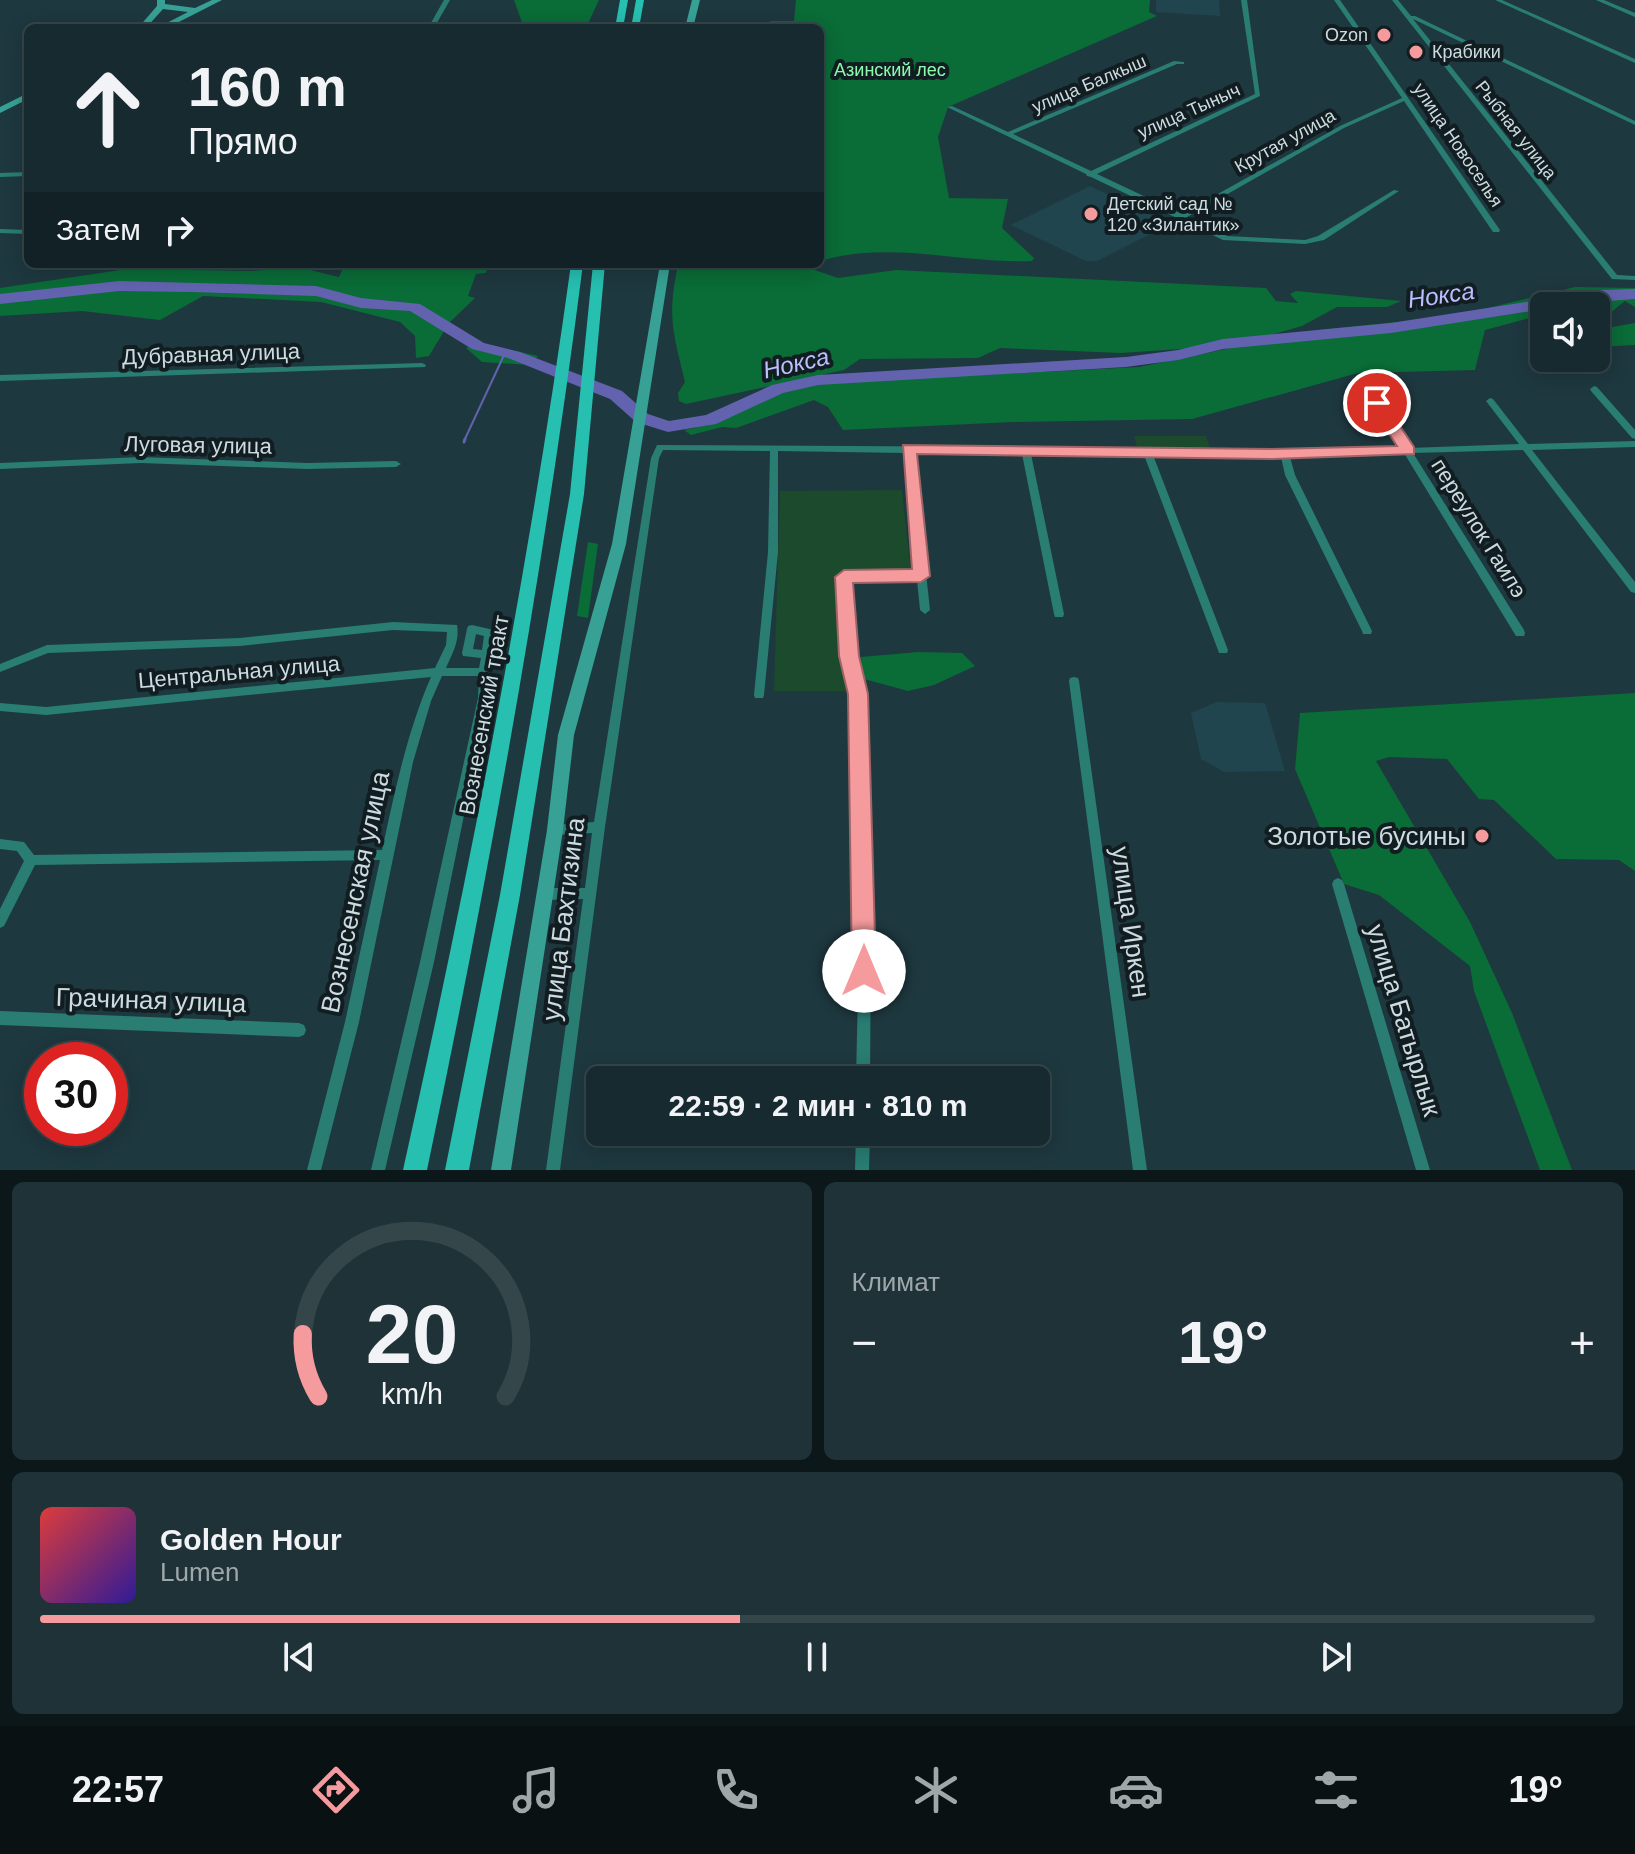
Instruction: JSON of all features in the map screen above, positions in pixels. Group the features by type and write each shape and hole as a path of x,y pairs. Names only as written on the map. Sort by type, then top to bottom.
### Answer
{"main road":[{"path":"620,24 624,0"},
{"path":"636,24 640,0"},
{"name":"Вознесенский тракт","path":"415,1170 503,753 545,506 576,268"},
{"path":"457,1170 516,865 577,494 599,268"}],"street":[{"path":"169,24 218,0"},
{"path":"433,24 447,0"},
{"path":"690,24 696,0"},
{"name":"улица Тыныч","path":"1089,175 1258,95 1244,0"},
{"name":"улица Новоселья","path":"1337,0 1496,230"},
{"name":"Рыбная улица","path":"1395,0 1615,277 1635,278"},
{"path":"1498,0 1635,61"},
{"path":"1599,0 1635,15"},
{"path":"145,24 161,3 181,11 198,9"},
{"path":"1410,16 1635,123"},
{"name":"улица Балкыш","path":"1008,134 1176,62 1182,63"},
{"path":"0,110 24,98"},
{"name":"Крутая улица","path":"1182,217 1342,127 1406,98"},
{"path":"950,107 1226,238 1305,242 1331,234 1396,191"},
{"path":"0,175 24,174"},
{"path":"0,231 24,232"},
{"path":"501,1170 555,830 566,735 619,544 664,268"},
{"name":"Дубравная улица","path":"0,378 422,365"},
{"path":"1594,389 1635,436"},
{"path":"1490,401 1635,589"},
{"name":"переулок Гаилэ","path":"1377,403 1520,633"},
{"path":"759,695 773,552 774,451 908,449 1285,454 1635,444"},
{"name":"улица Бахтизина","path":"553,1170 599,827 655,458 660,447 689,445 774,451"},
{"path":"908,449 925,610"},
{"path":"1026,450 1059,614"},
{"path":"1148,453 1223,650"},
{"path":"1285,454 1290,475 1367,631"},
{"name":"Луговая улица","path":"0,466 141,460 307,466 396,464"},
{"path":"863,1066 865,944 858,694 849,656 844,577 921,576"},
{"name":"Вознесенская улица","path":"0,668 47,649 240,642 393,626 453,628 451,645 407,762 352,1022 314,1170"},
{"path":"378,1170 474,743 483,698 482,672 486,654"},
{"name":"Центральная улица","path":"0,707 46,711 439,672 482,672"},
{"name":"улица Иркен","path":"1074,681 1140,1170"},
{"path":"555,830 599,827"},
{"path":"0,844 20,846 31,860"},
{"path":"31,860 388,855"},
{"path":"0,922 31,860"},
{"name":"улица Батырлык","path":"1338,884 1423,1170"},
{"path":"545,894 590,893"},
{"name":"Грачиная улица","path":"0,1018 299,1030"},
{"path":"862,1170 863,1146"}],"shaded area":[{"path":"1156,0 1219,0 1220,16 1156,12"},
{"name":"Детский сад № 120 «Зилантик»","path":"1090,186 1170,224 1097,261 1086,261 1011,225"},
{"path":"1217,702 1265,703 1285,771 1224,772 1201,759 1191,713"}],"green space":[{"path":"514,0 599,0 588,24 523,24"},
{"name":"Азинский лес","path":"796,0 1150,0 1149,12 1157,16 948,107 938,137 949,198 1008,199 1002,228 1034,258 1032,261 899,253 846,255 824,260 824,24 770,24 770,21 794,21"},
{"path":"302,268 339,277 343,268 487,268 486,273 476,274 468,296 475,298 449,323 429,356 416,358 415,336 400,322 321,302 203,296 160,320 82,311 0,316 0,288 127,269 251,271"},
{"path":"809,268 838,278 896,270 1266,288 1276,301 1298,303 1290,294 1296,291 1401,301 1387,307 1337,307 1302,326 1247,342 1210,347 1121,353 1000,348 978,358 860,359 844,370 686,404 679,401 678,393 685,382 673,327 672,302 677,270"},
{"path":"1575,287 1635,288 1635,307 1625,301 1610,313 1610,292 1554,292"},
{"path":"1530,298 1530,318 1485,330 1475,370 1358,373 1192,419 1013,422 843,430 828,407 814,400 736,428 722,427 691,435 684,430 708,425 781,391 819,383 1139,367 1318,330 1455,316"},
{"path":"1635,323 1635,345 1610,346 1610,327"},
{"path":"475,342 538,356 531,365 482,362 466,348"},
{"path":"1134,436 1206,436 1211,450 1138,450"},
{"path":"902,490 911,572 839,574 846,691 774,691 780,491"},
{"path":"588,542 598,544 588,618 577,616"},
{"path":"918,652 962,653 975,666 934,685 908,691 864,679 861,657"},
{"path":"1635,693 1635,871 1619,860 1556,859 1494,800 1479,799 1447,759 1389,757 1376,761 1470,922 1512,1013 1572,1170 1540,1170 1474,991 1470,966 1379,895 1344,884 1295,769 1300,713"}],"waterway":[{"name":"Нокса","path":"0,299 119,286 192,287 316,291 361,303 414,307 478,346 514,355 616,395 642,418 668,427 710,420 778,389 818,380 1126,362 1178,355 1223,344 1391,328 1602,295 1635,294"},
{"path":"464,441 505,353"}],"place":[{"name":"Ozon","path":"1384,35"},
{"name":"Крабики","path":"1416,52"},
{"name":"Детский сад № 120 «Зилантик»","path":"1091,214"},
{"name":"Золотые бусины","path":"1482,836"}],"route":[{"path":"864,971 858,694 851,675 844,577 921,576 908,449 1272,454 1408,451 1377,403"}]}
